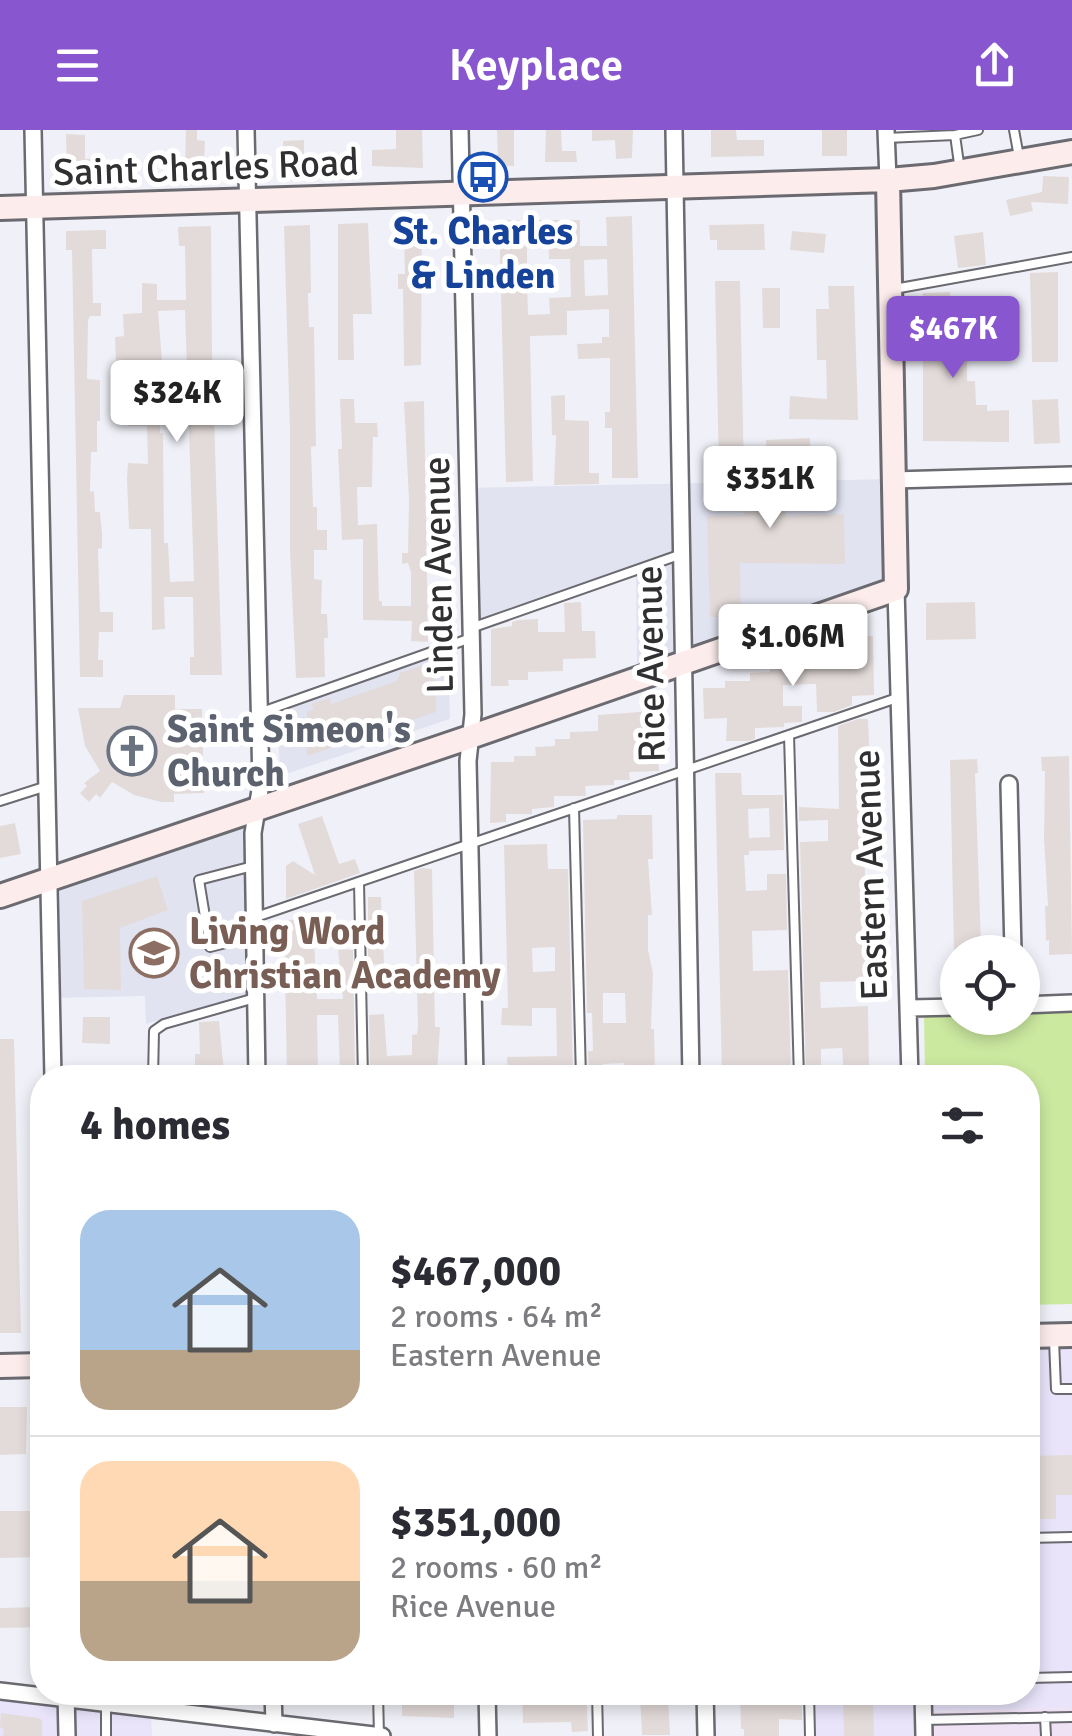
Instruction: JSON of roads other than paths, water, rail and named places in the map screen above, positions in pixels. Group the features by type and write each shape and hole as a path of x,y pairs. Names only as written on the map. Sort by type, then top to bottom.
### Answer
{"main road":[{"name":"Saint Charles Road","path":"0,208 888,180 1072,152"},
{"name":"Eastern Avenue","path":"888,180 896,589"},
{"path":"0,896 896,589"},
{"path":"0,1366 30,1365"}],"street":[{"path":"33,130 53,1065"},
{"path":"246,130 260,784 253,866 257,1065"},
{"name":"Linden Avenue","path":"460,130 471,633 468,761 475,1065"},
{"name":"Rice Avenue","path":"674,130 691,1065"},
{"name":"Eastern Avenue","path":"886,134 888,180"},
{"path":"893,480 1072,475"},
{"name":"Eastern Avenue","path":"896,589 910,1065"},
{"path":"1009,784 1013,935"},
{"path":"1040,1004 1072,1003"},
{"path":"909,1008 940,1007"},
{"path":"0,1691 30,1693"},
{"path":"66,1705 67,1736"},
{"path":"106,1705 381,1736"},
{"path":"273,1705 274,1724"},
{"path":"488,1705 488,1736"},
{"path":"705,1705 706,1736"}],"lane":[{"path":"886,134 955,136 978,130"},
{"path":"1014,130 1020,161"},
{"path":"955,136 960,172"},
{"path":"890,290 1072,256"},
{"path":"259,712 681,554"},
{"path":"253,918 899,697"},
{"path":"788,735 799,1065"},
{"path":"0,801 47,786"},
{"path":"574,808 581,1065"},
{"path":"253,866 200,880 210,946 254,936"},
{"path":"360,882 363,1065"},
{"path":"153,1065 154,1031 164,1024 255,998"},
{"path":"1063,1335 1056,1389 1072,1388"},
{"path":"1040,1538 1072,1537"},
{"path":"1040,1678 1072,1678"},
{"path":"106,1705 106,1736"},
{"path":"166,1705 166,1712"},
{"path":"379,1705 381,1736"},
{"path":"597,1705 598,1736"},
{"path":"809,1705 810,1736"},
{"path":"1045,1717 1046,1736"},
{"path":"924,1728 1072,1717"}],"place":[{"name":"St. Charles & Linden","path":"483,177"},
{"name":"Saint Simeon's Church","path":"132,751"},
{"name":"Living Word Christian Academy","path":"154,953"}]}
